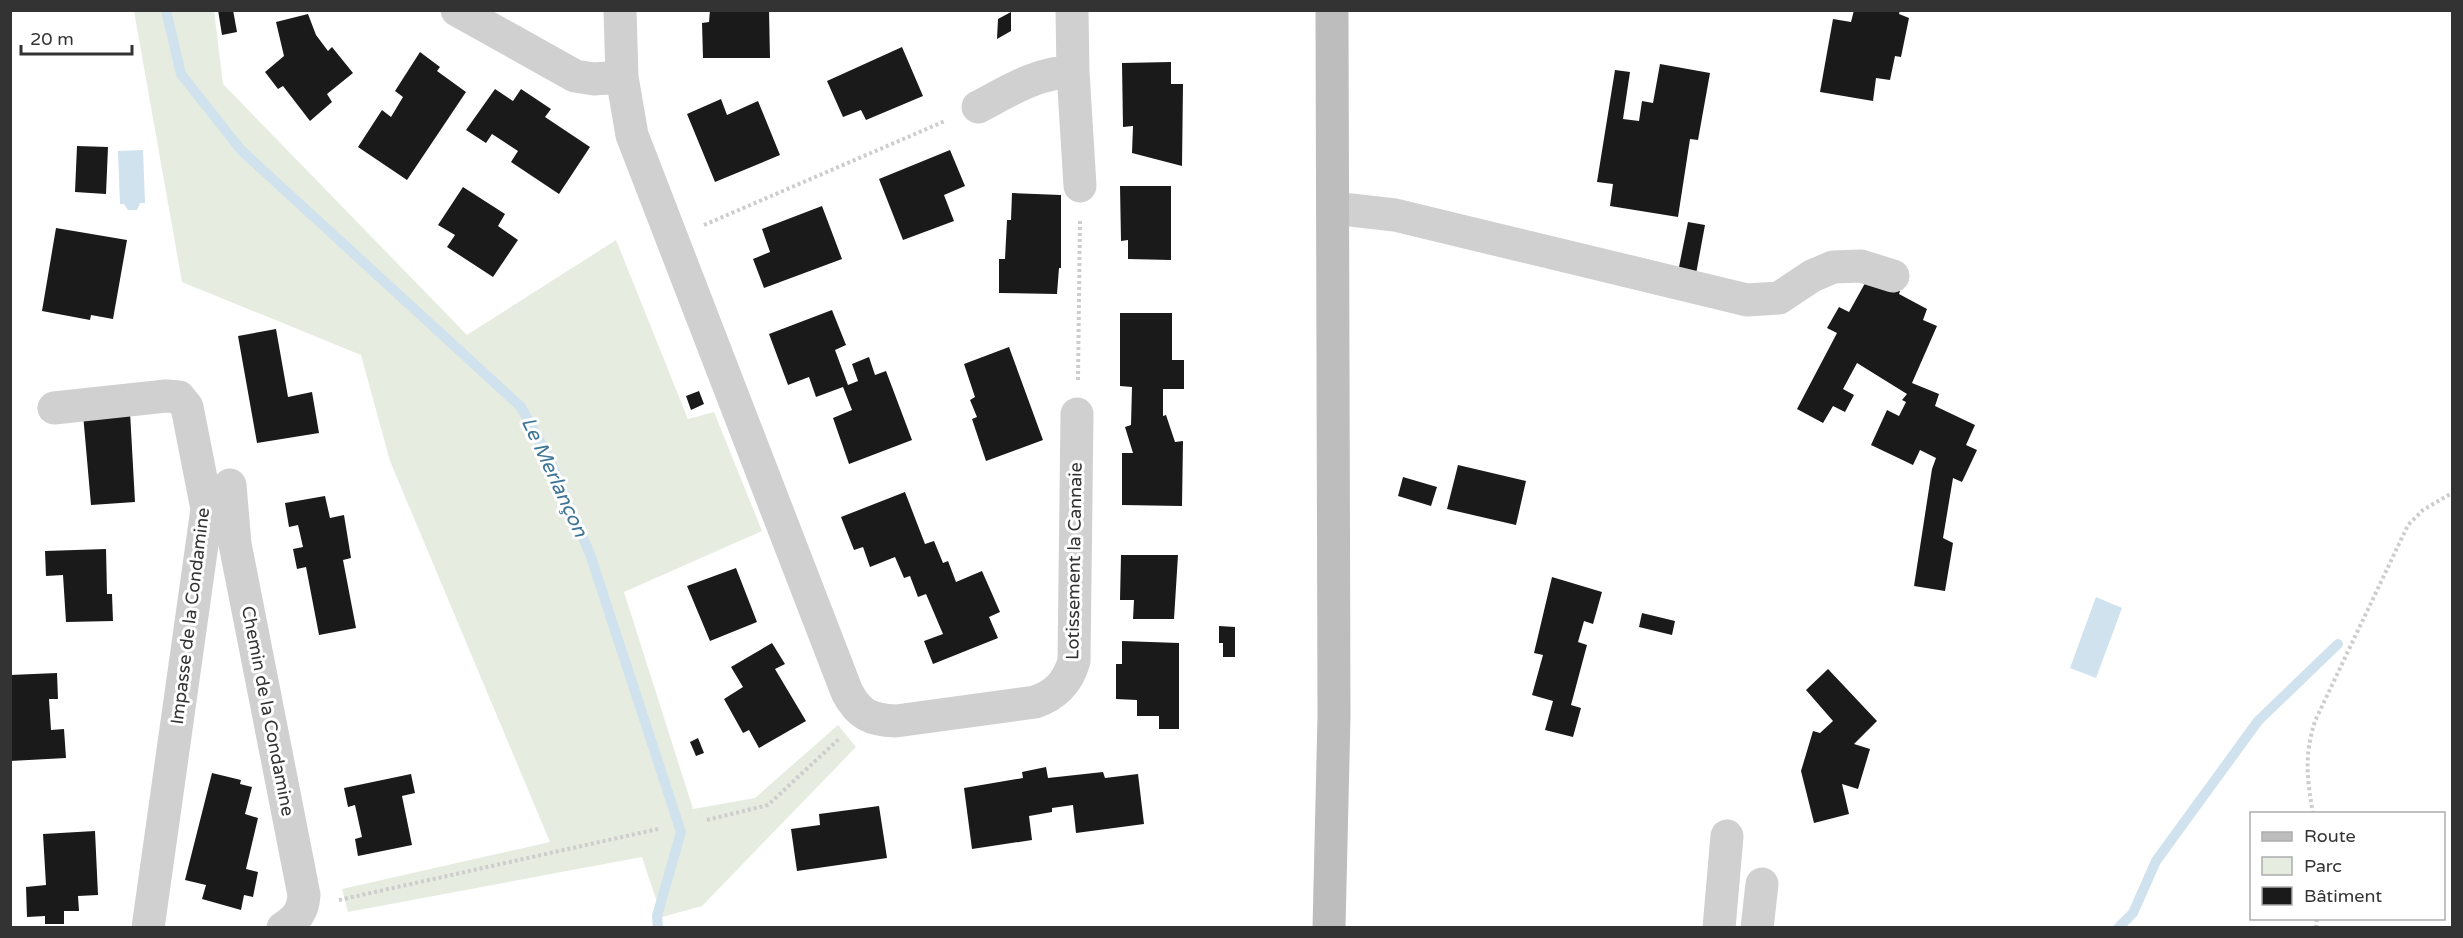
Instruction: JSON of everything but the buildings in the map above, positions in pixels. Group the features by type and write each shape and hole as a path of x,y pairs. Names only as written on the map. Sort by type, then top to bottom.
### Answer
{"main road":[{"path":"1329,927 1334,716 1332,10"}],"street":[{"path":"457,10 575,76 594,79 622,77"},
{"path":"620,10 622,77 632,135 670,239 847,692 854,706 864,715"},
{"path":"1072,10 1073,72 1080,186"},
{"path":"978,107 1038,76 1055,72 1073,72"},
{"path":"1333,208 1395,215 1747,300 1779,298 1812,276 1833,267 1861,266 1893,276"},
{"name":"Impasse de la Condamine","path":"54,408 166,396 179,397 186,407 207,509 148,927"},
{"name":"Lotissement la Cannaie","path":"864,715 878,720 896,721 1035,702 1049,697 1070,675 1074,661 1077,414"},
{"name":"Chemin de la Condamine","path":"230,485 235,544 304,895 293,918"},
{"path":"1719,927 1727,836"},
{"path":"1757,927 1762,884"}],"path":[{"path":"670,239 978,107"},
{"path":"1077,414 1080,186"},
{"path":"2313,812 2306,773 2307,747 2315,721 2408,525 2423,510 2452,493"},
{"path":"707,820 768,805 864,715"},
{"path":"293,918 658,829"}],"green space":[{"path":"134,11 214,11 223,84 467,335 616,240 688,419 714,412 762,531 624,592 693,809 755,798 838,725 856,747 702,906 662,917 642,857 348,912 342,889 550,842 390,461 361,355 182,282"}],"water":[{"path":"143,150 145,203 140,203 137,210 128,210 124,204 120,204 118,151"},
{"path":"2096,597 2122,608 2096,678 2070,668"}],"waterway":[{"name":"Le Merlançon","path":"166,10 181,74 241,150 521,407 549,458 590,554 681,832 657,916 658,928"},
{"path":"2118,928 2133,913 2156,861 2258,721 2338,644"}]}
